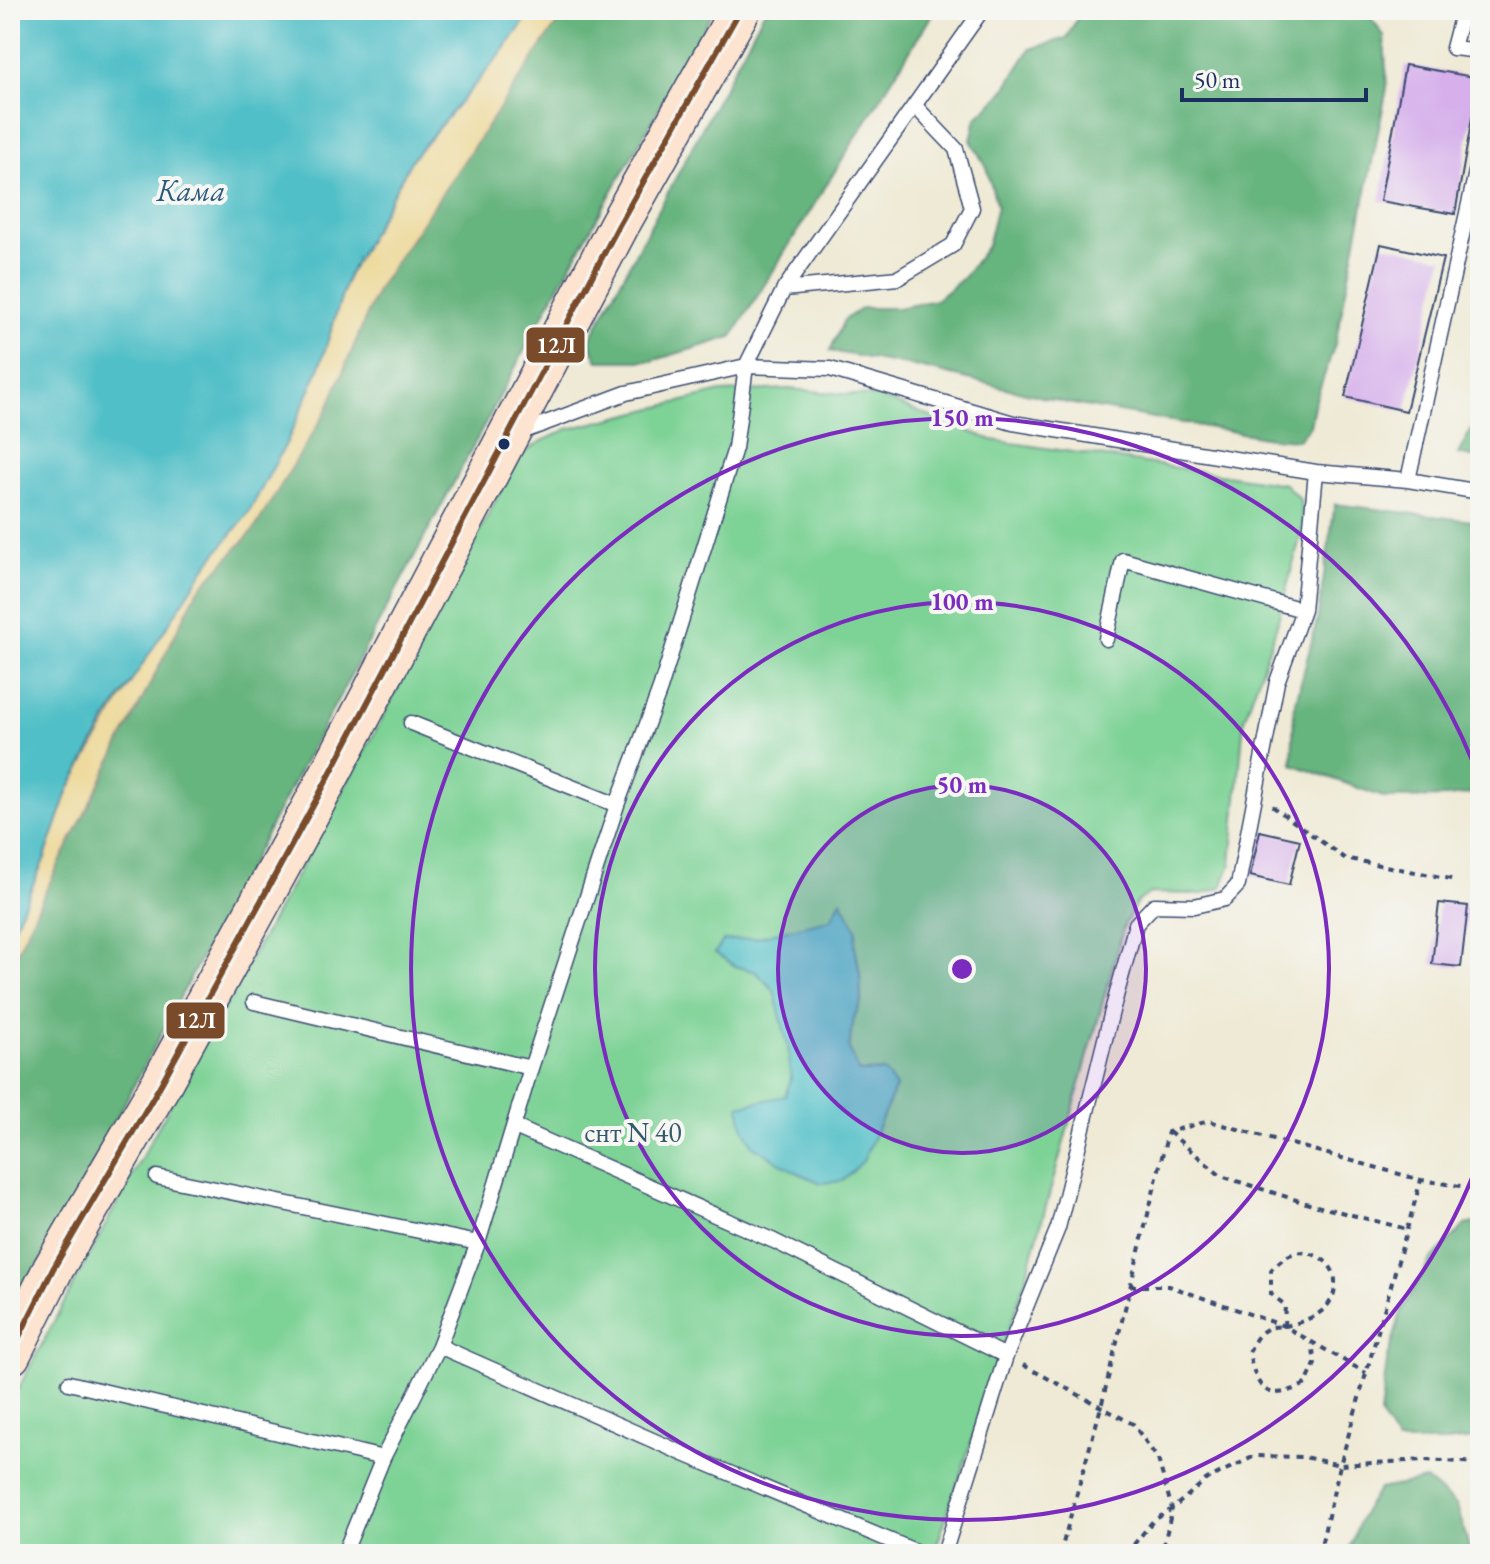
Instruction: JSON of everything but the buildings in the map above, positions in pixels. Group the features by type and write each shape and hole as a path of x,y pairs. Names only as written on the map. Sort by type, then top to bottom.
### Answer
{"street":[{"path":"10,1355 53,1269 161,1084 321,791 619,225 740,10"}],"lane":[{"path":"344,1554 383,1458 439,1346 478,1243 531,1068 617,805 660,689 735,448 746,366 784,289 982,10"},
{"path":"1463,10 1453,48 1480,51"},
{"path":"784,289 898,278 953,245 972,208 956,149 916,107"},
{"path":"1408,480 1480,154"},
{"path":"507,438 626,393 746,366 830,369 1013,423 1316,472 1408,480 1480,492"},
{"path":"944,1554 1006,1356 1058,1228 1136,924 1154,905 1194,906 1225,899 1238,885 1277,682 1303,610 1316,472"},
{"path":"1106,639 1123,560 1303,610"},
{"path":"411,723 617,805"},
{"path":"254,1002 531,1068"},
{"path":"515,1127 774,1241 1006,1356"},
{"path":"157,1177 478,1243"},
{"path":"439,1346 922,1554"},
{"path":"69,1383 383,1458"}],"path":[{"path":"1257,795 1344,858 1456,880"},
{"path":"1168,1132 1209,1121 1421,1180 1480,1189"},
{"path":"1168,1132 1221,1176 1309,1204 1407,1229"},
{"path":"1060,1554 1101,1407 1168,1132"},
{"path":"1319,1554 1340,1465 1421,1180"},
{"path":"1284,1326 1285,1305 1271,1294 1271,1270 1282,1258 1306,1251 1329,1265 1336,1283 1332,1301 1311,1319 1284,1326 1270,1327 1259,1334 1249,1353 1254,1377 1261,1388 1273,1394 1286,1393 1306,1384 1315,1364 1312,1342"},
{"path":"1130,1286 1169,1286 1284,1326 1366,1373"},
{"path":"1006,1356 1133,1424 1158,1459 1172,1509 1162,1554"},
{"path":"1126,1554 1153,1521 1207,1479 1255,1456 1304,1457 1340,1465 1424,1460 1480,1463"}],"green space":[{"path":"566,10 714,10 555,293 10,1321 10,967 197,591 253,531 327,410 378,288"},
{"path":"765,10 935,10 732,337 652,361 598,361 589,341"},
{"path":"1081,10 1366,10 1384,36 1387,88 1335,344 1310,426 1298,440 1270,438 1067,403 923,368 830,351 844,320 862,308 898,308 936,300 963,278 987,246 997,206 986,167 971,140 976,118 1001,95 1030,49 1067,38"},
{"name":"снт N 40","path":"789,389 879,397 992,440 1285,484 1300,500 1303,527 1276,628 1244,720 1231,864 1222,887 1203,894 1150,893 1137,902 1124,926 1026,1278 934,1554 10,1554 10,1404 374,734 518,457 568,429 721,392"},
{"path":"1480,413 1480,459 1458,454"},
{"path":"1335,504 1480,522 1480,792 1449,797 1386,798 1292,764 1294,709 1317,621"},
{"path":"1480,1222 1480,1438 1447,1442 1397,1442 1380,1415 1387,1361 1401,1312 1430,1261 1465,1225"},
{"path":"1426,1480 1457,1506 1471,1554 1347,1554 1364,1511 1379,1489"}],"sand":[{"path":"533,10 566,10 378,288 327,410 253,531 197,591 10,967 10,936 44,860 69,789 144,660 207,565 249,512 318,372 348,276 412,159 501,54"}],"water":[{"name":"Кама","path":"10,10 533,10 501,54 412,159 348,276 318,372 287,442 249,512 207,565 107,719 69,789 44,860 10,936"},
{"path":"841,900 857,930 855,946 860,974 861,1002 854,1018 849,1048 859,1072 884,1071 896,1087 863,1161 843,1181 821,1183 753,1146 743,1126 739,1106 785,1096 791,1079 788,1046 774,990 756,972 735,966 715,953 723,941 755,938 831,919"}],"transit line":[{"name":"12Л","path":"10,1355 53,1269 161,1084 321,791 619,225 740,10"}]}
